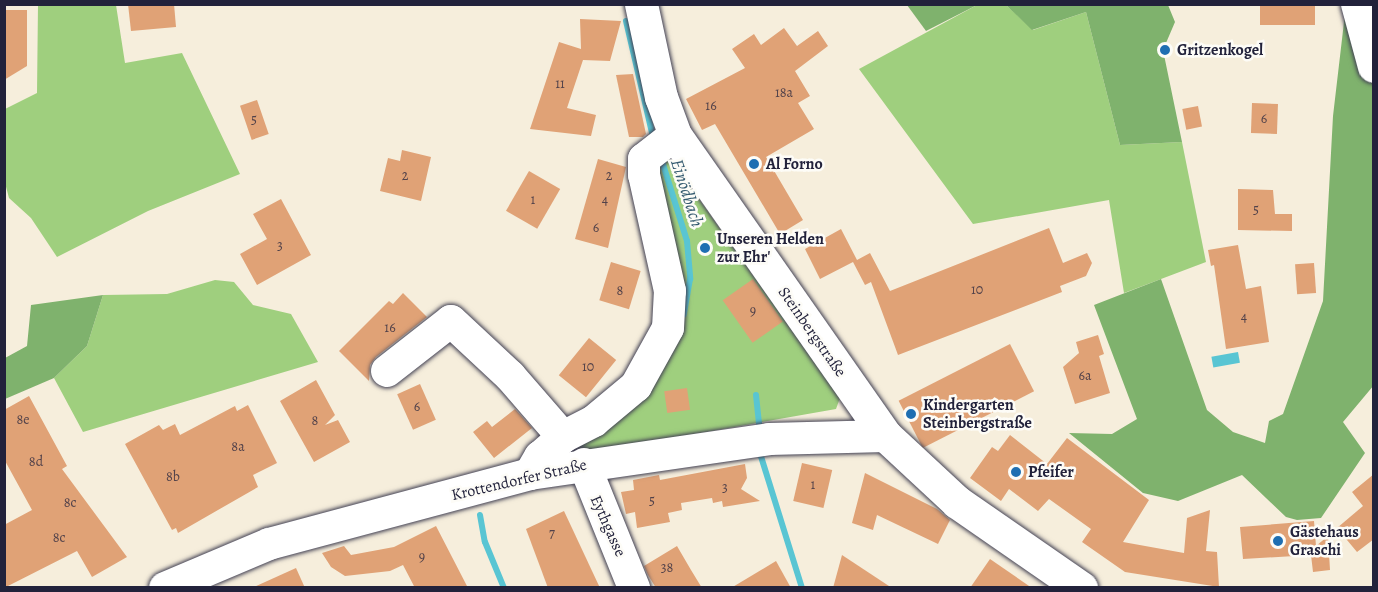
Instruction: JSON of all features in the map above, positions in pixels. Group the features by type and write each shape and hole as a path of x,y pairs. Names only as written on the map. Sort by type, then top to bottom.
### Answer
{"main road":[{"name":"Steinbergstraße","path":"641,4 661,97 658,147 886,435 957,502 1081,588"}],"street":[{"path":"1357,4 1374,67"},
{"path":"530,474 540,457 563,438 594,421 636,386 668,328 670,291 644,175 658,147"},
{"path":"387,371 451,321 510,376 563,438"},
{"name":"Krottendorfer Straße","path":"165,588 269,544 530,474 584,464 759,440 886,435"},
{"name":"Eythgasse","path":"584,464 634,588"}],"green space":[{"path":"38,4 116,5 125,63 182,53 240,174 148,211 57,257 31,218 9,198 5,183 5,109 37,93"},
{"path":"907,5 977,5 926,31"},
{"path":"977,5 1006,5 1033,30 1086,12 1120,145 1182,142 1206,262 1124,293 1109,200 973,224 859,69"},
{"path":"1006,5 1168,5 1175,22 1163,50 1182,142 1120,145 1086,12 1032,30"},
{"path":"1346,5 1355,13 1373,85 1374,385 1343,422 1365,453 1321,518 1297,520 1286,517 1242,475 1178,501 1143,493 1069,433 1112,434 1137,419 1094,305 1161,279 1207,410 1233,432 1265,443 1269,421 1283,414 1323,301 1333,116"},
{"path":"667,154 840,398 836,409 582,454 574,440 661,362 654,167"},
{"path":"215,280 234,282 253,305 291,314 318,362 83,432 54,378 87,346 103,295 167,294"},
{"path":"103,295 87,346 54,378 5,399 5,358 27,346 31,305"}],"water":[{"path":"1238,352 1240,363 1213,368 1211,357"}],"building":[{"path":"128,4 174,4 176,27 131,31"},
{"path":"1260,4 1315,4 1315,25 1260,25"},
{"path":"4,10 27,10 27,66 4,80"},
{"path":"580,19 621,21 610,61 583,60 567,108 596,115 591,136 530,129 559,42 581,49"},
{"path":"784,28 797,46 818,31 828,46 795,71 810,96 798,103 814,129 766,157 803,220 780,234 715,124 702,130 686,99 745,68 732,49 754,34 761,45"},
{"path":"633,74 646,134 643,137 629,137 616,75"},
{"path":"257,100 269,134 252,140 240,106"},
{"path":"1252,103 1278,104 1277,134 1251,133"},
{"path":"1198,106 1202,127 1186,130 1182,109"},
{"path":"402,150 431,157 421,201 380,191 388,158 400,161"},
{"path":"598,159 626,167 608,248 575,239"},
{"path":"529,171 560,189 537,229 506,211"},
{"path":"1238,189 1273,190 1275,214 1292,214 1292,231 1238,230"},
{"path":"281,199 311,255 257,285 240,254 267,239 253,214"},
{"path":"1049,228 1063,263 1087,253 1092,263 1086,276 1060,286 1062,292 898,355 871,282 865,285 853,262 820,279 805,249 841,229 857,260 870,253 890,291"},
{"path":"1238,245 1246,289 1261,286 1269,342 1226,349 1214,265 1211,266 1208,250"},
{"path":"611,262 641,271 629,309 599,300"},
{"path":"1314,263 1316,293 1297,294 1295,264"},
{"path":"753,279 783,322 753,343 723,300"},
{"path":"403,293 427,317 376,357 370,365 369,381 339,351 389,301 393,304"},
{"path":"1098,335 1104,354 1099,356 1110,393 1075,404 1063,367 1079,353 1076,342"},
{"path":"589,338 616,360 586,397 559,375"},
{"path":"1010,344 1034,391 923,448 899,401"},
{"path":"316,380 335,415 325,425 338,420 350,442 314,462 280,401"},
{"path":"420,384 436,420 413,430 397,394"},
{"path":"687,388 690,410 667,413 664,391"},
{"path":"29,396 67,466 62,469 127,557 92,577 77,551 4,588 4,525 32,510 4,459 4,410"},
{"path":"248,405 277,463 253,475 258,487 178,533 176,528 172,530 125,444 159,425 163,430 175,424 180,435 235,406 237,411"},
{"path":"515,409 532,428 494,458 473,432 487,421 492,427"},
{"path":"1010,435 1047,464 1067,438 1149,500 1123,542 1184,553 1187,518 1210,510 1206,551 1217,552 1219,587 1125,572 1082,542 1091,529 1049,499 1038,511 1009,489 1001,501 970,478 992,447 998,451"},
{"path":"802,463 832,470 823,508 793,501"},
{"path":"745,464 747,478 741,489 760,501 723,507 722,501 713,503 712,498 681,503 682,510 668,513 670,522 637,528 635,512 626,514 621,492 634,490 633,480 659,475 660,480"},
{"path":"865,473 937,509 950,520 938,544 877,515 873,530 852,523"},
{"path":"1374,474 1374,539 1357,552 1337,528 1363,506 1352,492"},
{"path":"564,511 600,588 548,588 526,529"},
{"name":"Gästehaus Graschi","path":"1314,521 1316,546 1328,536 1330,570 1313,572 1311,555 1243,559 1240,527"},
{"path":"436,526 468,588 415,588 403,565 390,571 345,576 331,567 322,553 344,546 351,555 394,547"},
{"path":"677,546 702,588 656,588 648,575 644,566"},
{"path":"842,555 892,588 833,588"},
{"path":"990,559 1032,588 970,588"},
{"path":"776,561 791,588 731,588"},
{"path":"296,568 305,588 252,588"}],"waterway":[{"name":"Einödbach","path":"626,21 654,141"},
{"name":"Einödbach","path":"661,158 687,241 690,279 684,314"},
{"name":"Einödbach","path":"756,395 760,431"},
{"name":"Einödbach","path":"759,450 802,588"},
{"name":"Einödbach","path":"480,515 485,542 504,588"}],"place":[{"name":"Gritzenkogel","path":"1165,50"},
{"name":"Al Forno","path":"754,164"},
{"name":"Unseren Helden zur Ehr'","path":"705,248"},
{"name":"Kindergarten Steinbergstraße","path":"911,414"},
{"name":"Pfeifer","path":"1016,472"},
{"name":"Gästehaus Graschi","path":"1278,541"}]}
